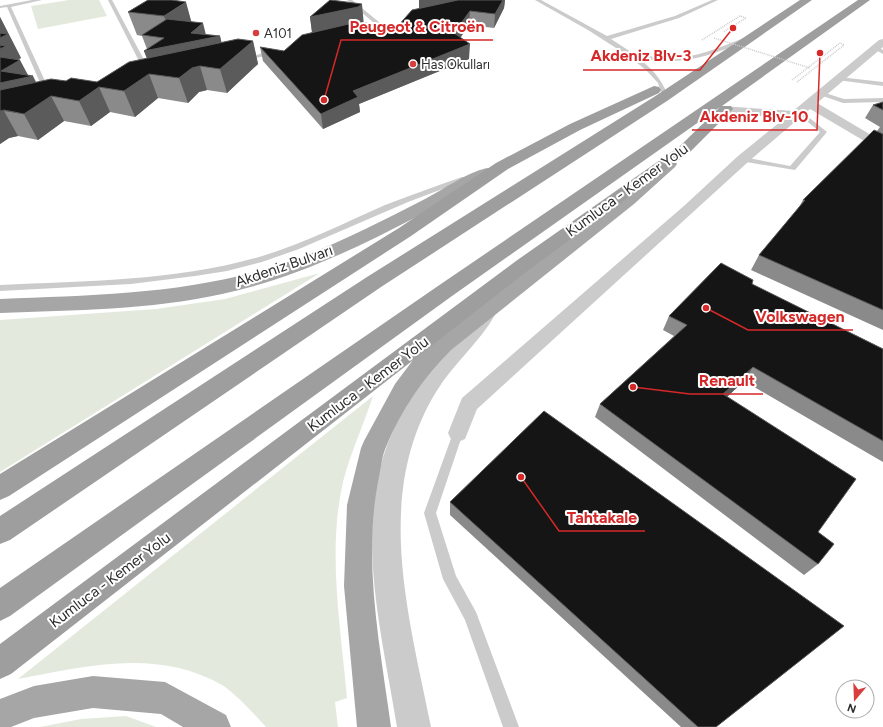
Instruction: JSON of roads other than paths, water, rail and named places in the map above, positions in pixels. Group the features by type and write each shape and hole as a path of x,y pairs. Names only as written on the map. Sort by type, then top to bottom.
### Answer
{"highway":[{"path":"0,531 664,91 716,61 807,0"},
{"path":"767,69 865,0"},
{"name":"Kumluca - Kemer Yolu","path":"0,663 523,265 685,149 767,69"},
{"name":"Kumluca - Kemer Yolu","path":"0,606 451,287 767,69"},
{"path":"0,488 404,232 502,166 575,126 664,91"}],"main road":[{"path":"374,727 358,586 360,506 373,448 403,390 421,366 443,344 628,200 685,149"},
{"name":"Akdeniz Bulvarı","path":"0,306 145,298 195,292 253,280 358,240 502,166"},
{"path":"0,715 34,702 93,692 165,698 214,727"}],"street":[{"path":"458,433 470,404 743,159 822,94 839,78 881,47"},
{"path":"726,109 801,110 883,148"},
{"path":"414,727 387,574 384,528 394,460 406,427 428,387 452,354 497,301"}],"lane":[{"path":"0,7 40,0"},
{"path":"110,0 152,80"},
{"path":"349,0 384,28"},
{"path":"537,0 604,39 648,57 676,61 695,59 754,36"},
{"path":"604,39 677,17 716,0"},
{"path":"8,5 52,103"},
{"path":"368,32 421,20"},
{"path":"614,44 644,64 664,91"},
{"path":"236,61 283,51"},
{"path":"839,78 883,84"},
{"path":"822,94 843,101 883,100"},
{"path":"743,159 792,168 824,132 801,110"},
{"path":"0,288 127,282 199,274 259,260 310,243 404,200 502,166"},
{"path":"458,433 430,514 450,579 471,617 511,727"}],"place":[{"name":"Akdeniz Blv-3","path":"733,28"},
{"name":"A101","path":"256,33"},
{"name":"Akdeniz Blv-10","path":"820,53"},
{"name":"Has Okulları","path":"413,64"},
{"name":"Peugeot & Citroën","path":"324,100"},
{"name":"Volkswagen","path":"706,308"},
{"name":"Renault","path":"633,387"},
{"name":"Tahtakale","path":"521,477"}]}
